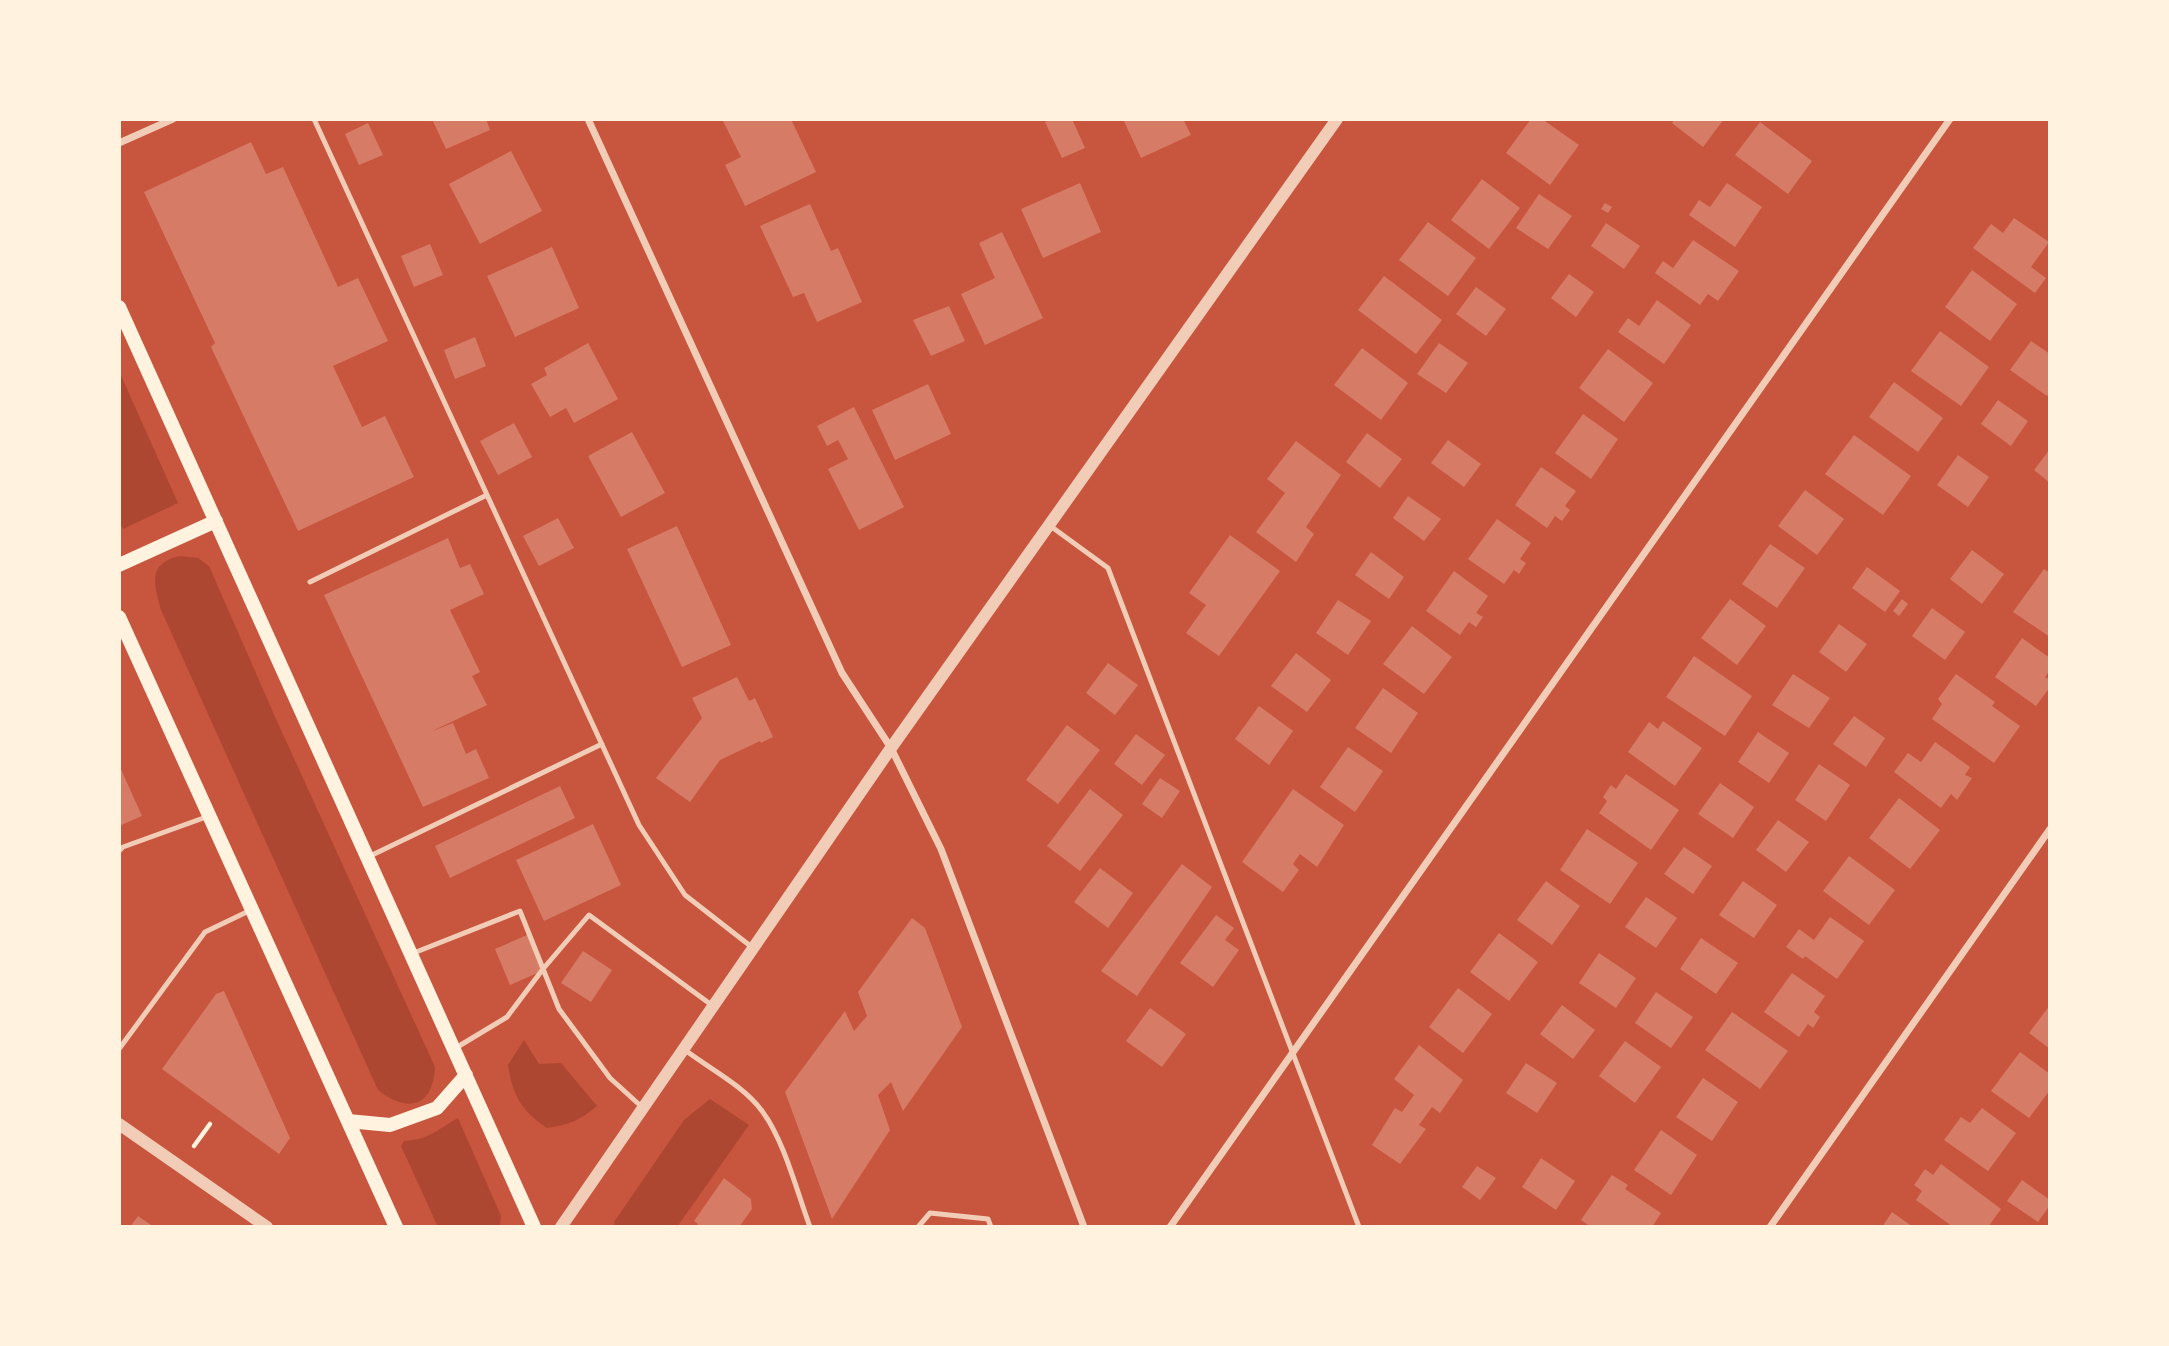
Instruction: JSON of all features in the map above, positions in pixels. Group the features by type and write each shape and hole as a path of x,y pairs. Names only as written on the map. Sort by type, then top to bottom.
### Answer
{"main road":[{"path":"119,307 534,1227"},
{"path":"119,565 215,521"},
{"path":"119,617 396,1227"},
{"path":"348,1121 390,1125 437,1108 466,1075"}],"street":[{"path":"119,143 173,119"},
{"path":"588,119 842,673 891,748 941,849 1084,1227"},
{"path":"561,1227 586,1187 891,748 1337,119"},
{"path":"1170,1227 1950,119"},
{"path":"1770,1227 2050,829"},
{"path":"119,1124 267,1227"}],"lane":[{"path":"314,119 639,825 685,895 753,948"},
{"path":"310,582 487,495"},
{"path":"1049,525 1108,568 1359,1227"},
{"path":"368,858 602,744"},
{"path":"119,850 209,816"},
{"path":"119,1049 205,932 252,910"},
{"path":"411,954 520,911 558,1009 610,1079 643,1108"},
{"path":"454,1049 507,1017 589,915 713,1006"},
{"path":"684,1049 761,1109 772,1125 810,1227"},
{"path":"918,1227 930,1213 988,1219 991,1227"}],"path":[{"path":"200,1138 210,1125"}],"shaded area":[{"path":"119,371 178,503 123,529 119,521"},
{"path":"180,556 198,558 209,566 435,1067 429,1091 417,1102 399,1102 378,1090 161,610 155,583 158,569 169,559"},
{"path":"524,1040 539,1064 561,1063 597,1106 574,1121 547,1128 531,1115 516,1094 508,1065"},
{"path":"710,1099 749,1125 677,1227 616,1227 614,1222 684,1120"},
{"path":"458,1118 501,1216 500,1227 438,1227 401,1146 404,1141 427,1136"}],"building":[{"path":"432,119 486,119 490,130 446,149"},
{"path":"722,119 791,119 816,172 745,206 725,165 741,157"},
{"path":"1051,119 1072,119 1085,148 1062,158 1045,122"},
{"path":"1123,119 1183,119 1191,135 1141,158"},
{"path":"1531,119 1542,119 1579,145 1550,185 1506,153"},
{"path":"1675,119 1724,119 1703,147 1672,123"},
{"path":"1760,122 1812,161 1788,194 1735,155"},
{"path":"368,123 383,155 359,165 345,134"},
{"path":"251,142 266,174 283,167 338,287 358,278 388,341 333,366 362,427 385,416 414,477 298,531 211,347 215,343 144,192"},
{"path":"511,151 542,211 480,244 449,184"},
{"path":"1482,179 1520,208 1489,249 1451,220"},
{"path":"1080,183 1101,232 1043,258 1021,209"},
{"path":"1727,183 1762,207 1735,247 1689,215 1699,200 1710,207"},
{"path":"1539,194 1572,216 1548,249 1516,228"},
{"path":"1605,203 1612,207 1608,213 1601,209"},
{"path":"810,204 831,251 838,248 862,302 817,322 804,293 793,297 760,226"},
{"path":"2014,218 2049,242 2031,267 2046,278 2035,293 1973,248 1991,224 2003,233"},
{"path":"1428,222 1476,258 1448,296 1399,260"},
{"path":"1606,223 1640,246 1624,269 1591,246"},
{"path":"1002,232 1043,318 985,345 961,294 995,278 979,243"},
{"path":"1693,240 1739,271 1718,301 1708,294 1700,305 1655,273 1663,261 1673,268"},
{"path":"430,244 443,275 414,287 401,256"},
{"path":"552,247 579,308 515,337 487,276"},
{"path":"1972,270 2017,304 1990,341 1945,307"},
{"path":"1569,274 1594,292 1576,317 1551,298"},
{"path":"1384,276 1442,320 1416,354 1358,310"},
{"path":"1476,287 1506,309 1486,336 1456,314"},
{"path":"1657,300 1691,325 1664,364 1618,332 1628,318 1639,326"},
{"path":"949,306 965,341 931,356 913,320"},
{"path":"1940,331 1989,367 1961,406 1911,371"},
{"path":"475,337 486,366 455,379 444,350"},
{"path":"2031,341 2050,354 2050,392 2047,396 2010,370"},
{"path":"588,343 618,399 574,423 566,408 550,417 531,384 547,375 544,368"},
{"path":"1439,343 1468,363 1446,393 1417,374"},
{"path":"1362,348 1408,383 1381,420 1334,385"},
{"path":"1608,349 1653,383 1624,422 1579,388"},
{"path":"1894,382 1943,418 1918,452 1869,417"},
{"path":"928,384 951,434 895,460 872,410"},
{"path":"1998,400 2028,421 2011,446 1981,424"},
{"path":"854,407 904,507 859,530 828,469 848,459 838,440 827,446 817,426"},
{"path":"1583,414 1618,439 1591,479 1555,453"},
{"path":"514,423 532,457 498,475 480,441"},
{"path":"632,432 665,493 621,517 588,456"},
{"path":"1367,433 1402,459 1380,488 1346,462"},
{"path":"1854,435 1911,476 1883,515 1825,474"},
{"path":"1448,440 1481,464 1464,487 1431,463"},
{"path":"1296,441 1341,475 1306,527 1314,534 1296,562 1256,532 1285,493 1267,479"},
{"path":"2050,449 2050,483 2034,470"},
{"path":"1958,455 1989,477 1968,507 1937,485"},
{"path":"1541,467 1576,491 1565,506 1570,510 1562,521 1555,516 1547,528 1515,505"},
{"path":"1805,490 1844,519 1817,555 1778,526"},
{"path":"1408,496 1441,519 1424,541 1393,518"},
{"path":"558,518 574,548 539,566 523,536"},
{"path":"1497,519 1531,543 1520,559 1526,563 1519,574 1514,570 1504,584 1468,559"},
{"path":"677,526 731,645 682,667 627,549"},
{"path":"1230,535 1280,571 1219,656 1186,633 1206,605 1189,593"},
{"path":"448,538 460,568 470,564 484,594 450,610 480,672 472,676 487,705 430,732 453,723 466,754 476,749 489,778 423,807 324,595"},
{"path":"1770,544 1805,568 1777,608 1742,584"},
{"path":"1972,550 2004,574 1982,604 1950,579"},
{"path":"1371,552 1404,577 1389,599 1355,575"},
{"path":"1867,567 1900,591 1885,612 1852,588"},
{"path":"2044,569 2050,573 2050,637 2013,612"},
{"path":"1454,571 1488,596 1476,613 1483,617 1476,627 1469,622 1460,635 1426,611"},
{"path":"1730,599 1766,626 1737,665 1701,638"},
{"path":"1902,599 1908,604 1899,616 1893,611"},
{"path":"1338,600 1371,621 1348,655 1316,633"},
{"path":"1932,608 1965,632 1945,660 1912,636"},
{"path":"1839,624 1867,644 1846,672 1819,652"},
{"path":"1412,626 1452,657 1424,694 1383,664"},
{"path":"2022,638 2050,658 2050,670 2045,677 2050,680 2050,687 2036,706 1995,677"},
{"path":"1296,653 1331,680 1307,712 1271,686"},
{"path":"1694,656 1752,696 1725,736 1666,697"},
{"path":"1108,663 1138,685 1115,715 1086,693"},
{"path":"1793,674 1830,698 1809,728 1772,705"},
{"path":"1956,674 1995,702 1992,706 2020,726 1994,763 1932,719 1942,704 1938,699"},
{"path":"737,677 749,701 755,698 773,737 720,760 690,802 656,778 702,718 692,698"},
{"path":"1383,688 1418,713 1391,753 1355,728"},
{"path":"1259,706 1293,731 1269,765 1235,739"},
{"path":"1854,716 1885,738 1866,767 1833,744"},
{"path":"1663,721 1702,748 1675,786 1628,752 1649,722 1658,729"},
{"path":"1067,725 1100,750 1058,804 1026,780"},
{"path":"1758,732 1789,753 1769,783 1738,762"},
{"path":"1136,734 1165,755 1142,785 1114,764"},
{"path":"1935,742 1970,767 1965,775 1972,778 1957,800 1951,794 1941,808 1894,772 1908,753 1921,762"},
{"path":"1348,747 1383,771 1355,812 1320,787"},
{"path":"1819,764 1850,785 1826,821 1795,800"},
{"path":"119,765 142,816 119,826"},
{"path":"1626,774 1679,810 1651,850 1599,813 1607,801 1603,797 1611,785 1616,789"},
{"path":"1160,778 1180,791 1162,818 1142,804"},
{"path":"1720,783 1754,807 1733,838 1698,814"},
{"path":"560,786 575,818 450,878 435,846"},
{"path":"1090,789 1123,815 1080,871 1047,846"},
{"path":"1293,789 1344,825 1317,867 1300,854 1293,864 1299,870 1283,892 1242,862"},
{"path":"1899,798 1940,830 1910,869 1869,838"},
{"path":"1778,820 1809,842 1786,872 1756,850"},
{"path":"593,824 621,885 544,921 516,860"},
{"path":"1587,829 1638,863 1610,904 1560,870"},
{"path":"1684,847 1712,866 1693,894 1664,874"},
{"path":"1849,856 1895,890 1869,925 1823,891"},
{"path":"1182,864 1212,887 1137,996 1101,971"},
{"path":"1100,868 1133,893 1108,928 1074,902"},
{"path":"1546,881 1580,906 1552,945 1517,920"},
{"path":"1743,881 1777,905 1754,938 1719,915"},
{"path":"1646,897 1677,918 1656,948 1625,927"},
{"path":"1216,915 1234,928 1225,940 1239,950 1213,987 1180,963"},
{"path":"1830,917 1864,941 1837,979 1805,956 1803,959 1786,947 1799,929 1814,940"},
{"path":"912,918 925,928 962,1027 903,1111 891,1082 878,1095 890,1130 832,1219 785,1092 845,1011 854,1031 867,1016 858,992"},
{"path":"1499,933 1538,962 1509,1001 1470,972"},
{"path":"527,935 542,971 510,985 495,949"},
{"path":"1701,938 1738,963 1716,994 1680,969"},
{"path":"583,951 612,970 591,1002 561,983"},
{"path":"1599,953 1636,978 1616,1008 1579,983"},
{"path":"1792,973 1825,996 1814,1012 1820,1017 1813,1028 1808,1024 1799,1037 1764,1012"},
{"path":"1458,988 1492,1014 1463,1053 1429,1027"},
{"path":"224,991 290,1138 279,1154 162,1069 216,994"},
{"path":"1656,992 1693,1017 1671,1048 1635,1023"},
{"path":"1562,1005 1595,1030 1573,1059 1540,1034"},
{"path":"2050,1005 2050,1049 2029,1033"},
{"path":"1150,1008 1186,1034 1162,1067 1126,1041"},
{"path":"1732,1012 1788,1051 1760,1089 1705,1050"},
{"path":"1625,1041 1661,1067 1635,1103 1599,1076"},
{"path":"1419,1045 1463,1080 1440,1113 1432,1107 1419,1125 1426,1129 1400,1164 1372,1145 1395,1108 1402,1112 1414,1095 1394,1079"},
{"path":"2020,1052 2050,1074 2050,1090 2029,1118 1991,1091"},
{"path":"1526,1063 1557,1083 1537,1113 1506,1093"},
{"path":"1703,1078 1738,1102 1712,1141 1676,1117"},
{"path":"1982,1108 2016,1133 1988,1171 1944,1140 1961,1117 1970,1123"},
{"path":"1661,1130 1697,1155 1671,1195 1634,1170"},
{"path":"1541,1158 1575,1181 1556,1210 1522,1187"},
{"path":"1941,1164 2001,1209 1988,1227 1953,1227 1916,1200 1922,1191 1914,1185 1925,1169 1933,1175"},
{"path":"1477,1166 1496,1178 1480,1200 1462,1187"},
{"path":"1612,1175 1628,1185 1625,1189 1661,1213 1652,1227 1591,1227 1581,1220"},
{"path":"724,1178 751,1199 752,1209 739,1227 696,1227 698,1224 694,1221"},
{"path":"2022,1180 2050,1200 2050,1205 2038,1222 2007,1201"},
{"path":"1892,1212 1913,1227 1882,1227"},
{"path":"138,1216 154,1227 130,1227"}]}
